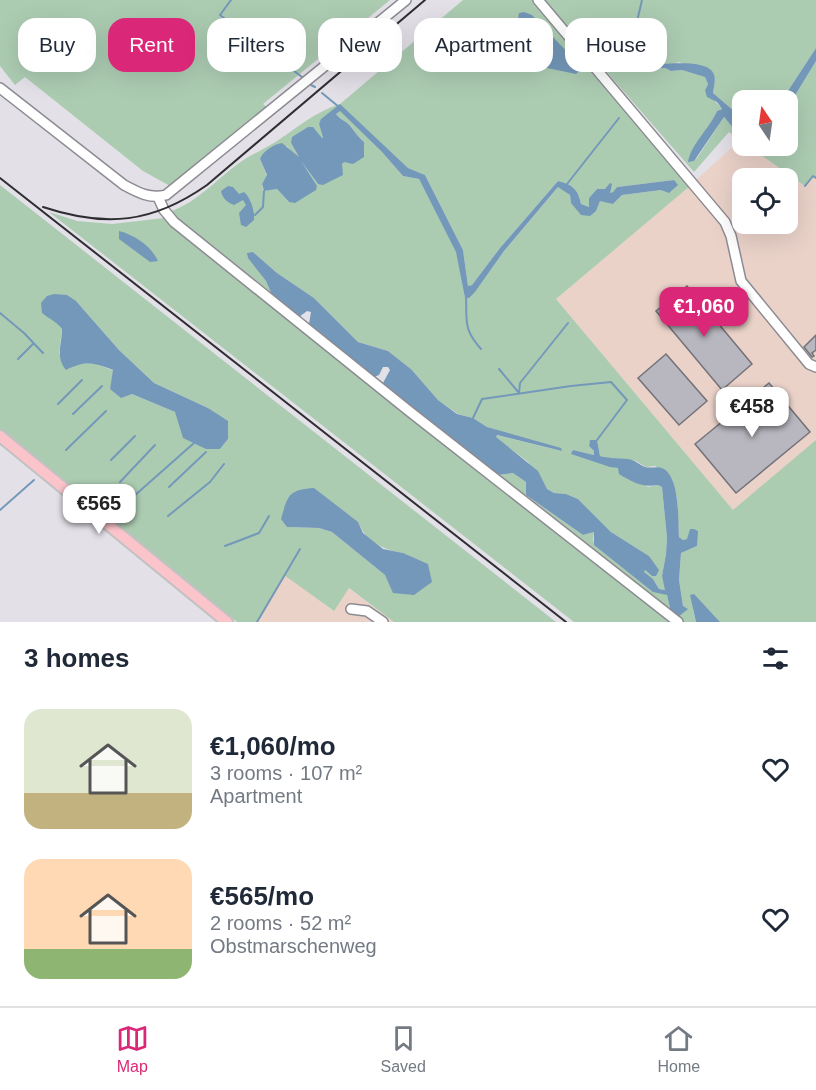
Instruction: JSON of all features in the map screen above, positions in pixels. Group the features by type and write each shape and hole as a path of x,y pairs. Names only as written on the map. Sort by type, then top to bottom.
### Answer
{"main road":[{"path":"0,436 227,622"}],"street":[{"path":"0,87 124,185 144,195 158,197 166,195 406,0"},
{"path":"538,0 725,222 731,236 741,281 809,364 816,367"},
{"path":"158,197 164,210 174,222 246,281 678,622"},
{"path":"351,609 367,611 383,622"}],"shaded area":[{"path":"732,147 732,156 762,156 780,168 732,168 732,234 798,234 798,181 804,185 813,176 816,178 816,609 556,299"},
{"path":"284,574 333,611 348,588 394,622 258,622"}],"green space":[{"path":"0,0 390,0 368,18 318,18 318,59 306,69 306,18 207,18 207,72 302,72 263,104 269,109 170,186 143,171 25,77 15,85 0,66"},
{"path":"463,0 533,0 548,18 442,18"},
{"path":"544,0 816,0 816,48 789,90 732,90 732,109 713,93 715,79 679,62 667,65 667,18 565,18 565,24"},
{"path":"553,24 565,38 565,72 594,72 690,186 556,299 733,510 816,440 816,622 720,622 693,610 696,622 679,622 678,617 683,606 679,580 681,553 697,546 690,529 688,539 683,540 679,537 677,498 672,478 655,466 646,467 636,461 600,456 597,440 590,441 589,446 594,451 594,455 573,450 618,468 648,487 658,485 662,487 667,538 662,576 666,590 659,589 653,579 643,572 645,570 652,576 649,556 611,532 578,499 547,489 538,473 527,461 496,438 496,435 562,451 487,427 473,418 458,414 438,400 413,371 388,351 358,342 314,298 277,273 253,252 249,258 266,281 272,295 223,259 169,212 190,202 245,159 331,107 340,104 378,72 402,72 402,52 414,41 414,72 553,72","holes":["340,105 408,168 425,175 463,250 468,286 472,285 500,248 558,181 574,188 581,204 589,207 589,198 597,189 605,189 610,193 617,187 674,180 661,190 622,195 613,204 600,200 596,211 571,203 570,195 559,186 504,251 474,293 465,298 457,252 419,179 403,176 340,110 336,114 364,142 318,184 301,161 289,202 277,189 263,191 262,184 267,176 260,159 287,146 297,158 299,157 291,143 324,137 319,124"]},
{"path":"816,61 816,178 813,177 805,186 798,181 798,168 779,168 762,156 798,156 798,91"},
{"path":"667,69 705,76 708,84 705,90 722,109 717,111 695,161 724,117 732,126 732,134 729,132 694,172 607,72 667,72"},
{"path":"0,185 556,622 394,622 349,588 334,611 284,575 257,622 237,622 0,431","holes":["76,301 119,350 154,383 208,408 228,439 220,449 206,449 175,412 132,394 110,389 114,371 94,363 78,364 59,354 62,329 56,322","358,522 366,535 376,544 403,553 385,575 332,532 319,528 287,527"]},
{"path":"49,212 77,221 112,224 164,218 235,278 672,622 574,622"},
{"path":"513,473 526,482 526,495 583,535 594,532 593,541 667,595 671,613 497,475"}],"water":[{"path":"524,12 535,18 518,18 519,13"},
{"path":"553,37 565,50 565,72 553,69"},
{"path":"816,48 816,61 798,91 789,90"},
{"path":"687,63 706,67 712,71 714,76 713,93 732,109 732,126 724,117 694,161 688,162 697,142 717,111 722,109 717,102 707,97 705,90 708,84 705,77 682,70 667,69 667,64"},
{"path":"340,104 408,168 425,175 463,250 468,286 472,285 500,248 558,181 574,188 581,204 589,207 589,198 597,189 605,189 610,183 612,184 610,193 617,187 674,180 678,185 669,193 661,190 622,195 613,204 600,201 596,211 590,216 581,215 571,203 570,195 558,187 504,251 475,292 469,298 465,298 456,252 419,179 403,176 340,111 336,114 339,118 349,125 364,142 364,157 353,164 344,162 342,164 343,175 323,185 318,184 301,161 317,186 316,190 295,203 289,202 277,189 264,191 262,184 267,175 260,159 264,153 272,146 282,143 299,157 291,143 292,137 308,127 313,127 322,138 319,124 321,119"},
{"path":"228,186 233,187 239,194 244,192 251,201 254,220 246,227 241,225 239,213 246,205 243,200 234,205 228,202 221,191"},
{"path":"119,231 142,242 158,261 150,262 119,239"},
{"path":"253,252 277,273 314,298 358,342 388,351 412,370 438,400 457,414 473,418 487,427 561,448 562,451 497,435 496,437 538,471 547,489 578,499 611,532 649,556 659,570 656,576 652,576 645,570 644,572 653,579 659,589 665,590 662,576 667,538 662,487 637,484 619,474 618,468 571,454 573,450 594,455 594,451 589,446 590,440 597,440 600,456 631,460 645,467 664,469 673,481 676,490 679,537 683,540 687,539 690,529 698,531 697,546 681,553 679,580 683,606 688,609 678,617 671,613 667,595 653,592 594,545 594,532 583,535 526,495 526,482 513,473 497,475 384,386 383,383 390,370 388,367 383,367 379,375 374,377 309,324 311,312 307,311 299,317 272,295 266,281 248,258 247,253"},
{"path":"67,295 76,301 119,350 154,383 208,408 228,421 228,439 220,449 206,449 183,438 175,412 132,394 121,398 110,389 113,370 90,364 66,370 60,355 62,329 42,313 41,303 47,296"},
{"path":"314,488 358,522 363,533 383,549 403,553 428,564 432,582 414,595 393,593 385,575 332,532 319,528 287,527 281,519 290,495 299,490"},
{"path":"694,594 720,622 696,622 690,595"}],"building":[{"path":"687,286 752,364 722,390 656,311"},
{"path":"816,335 816,350 812,353 814,356 812,357 804,347"},
{"path":"666,354 707,401 679,425 638,378"},
{"path":"769,383 810,432 736,493 695,444"}],"waterway":[{"path":"231,0 220,15 302,77"},
{"path":"638,18 642,0"},
{"path":"311,85 315,87"},
{"path":"322,93 339,107"},
{"path":"567,184 619,118"},
{"path":"805,186 813,176 816,178"},
{"path":"255,215 263,207 264,191"},
{"path":"466,296 466,318 469,330 481,349"},
{"path":"0,313 43,353"},
{"path":"499,369 519,393 520,383 568,323"},
{"path":"18,359 33,344"},
{"path":"58,404 82,380"},
{"path":"473,418 482,399 611,382 627,400 597,440"},
{"path":"73,414 102,386"},
{"path":"66,450 106,411"},
{"path":"111,460 135,436"},
{"path":"125,504 194,443"},
{"path":"120,482 155,445"},
{"path":"169,487 206,452"},
{"path":"168,516 210,482 224,464"},
{"path":"0,510 34,480"},
{"path":"225,546 259,533 269,516"},
{"path":"257,622 300,549"}],"railway":[{"path":"43,207 88,218 128,218 148,214 187,198 207,185 425,0"},
{"path":"0,178 566,622"}]}
